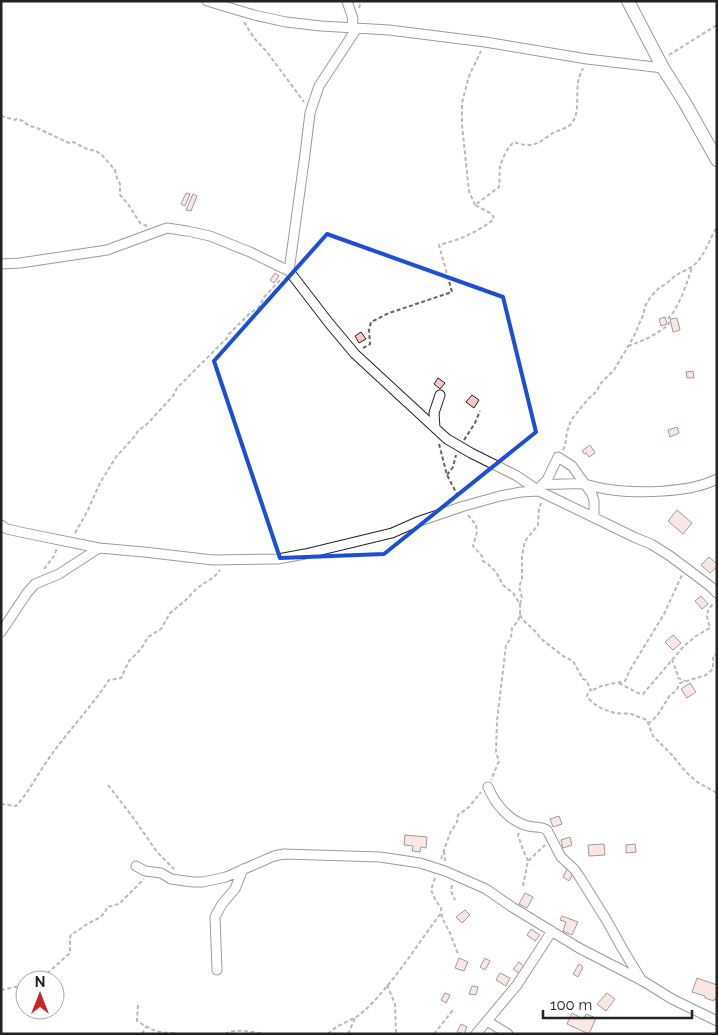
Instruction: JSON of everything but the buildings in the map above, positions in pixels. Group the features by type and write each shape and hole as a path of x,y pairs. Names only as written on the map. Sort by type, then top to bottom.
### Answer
{"street":[{"path":"207,1 286,22 389,30 485,42 587,60 663,68"},
{"path":"288,271 310,113 320,86 354,28 353,19 346,1"},
{"path":"628,1 663,68 717,160"},
{"path":"1,264 107,250 166,228 210,236 250,252 288,271 355,354 447,439 594,517 652,544 717,593"},
{"path":"435,428 434,413 440,395"},
{"path":"542,490 558,457 572,466 586,485 593,498 594,517"},
{"path":"1,526 7,529 99,548 228,561 278,559 392,532 464,506 514,493 542,490 553,485 586,485 631,491 677,490 694,487 717,479"},
{"path":"1,632 35,584 59,574 99,548"},
{"path":"488,787 500,807 513,819 520,824 547,830 561,857 579,876 642,981"},
{"path":"136,866 145,871 161,872 171,879 193,882 226,877 274,856 284,854 380,857 420,863 450,873 486,889 579,948 672,999 717,1021"},
{"path":"216,970 215,917 222,904 235,889 243,869"},
{"path":"476,1034 517,985 552,931"},
{"path":"487,1021 508,1034"}],"path":[{"path":"244,22 310,113"},
{"path":"663,68 668,56 673,52 717,25"},
{"path":"355,354 370,344 369,330 371,322 389,313 452,292 440,245 454,242 486,226 494,219 492,214 475,206 469,191 462,125 462,104 469,76 485,42"},
{"path":"475,206 499,187 500,167 509,146 514,142 534,145 552,133 566,128 574,120 578,83 587,60"},
{"path":"1,116 23,121 29,126 68,143 73,142 96,151 103,156 115,170 120,184 120,195 140,223 147,226"},
{"path":"558,457 565,446 570,420 614,370 628,346 647,303 657,289 698,261 717,227"},
{"path":"628,346 657,334 662,328 668,326 669,317 672,315 681,297 692,266"},
{"path":"35,584 54,556 56,549 72,536 116,457 138,430 148,423 173,396 177,388 249,314 259,308 265,296 288,271"},
{"path":"447,475 453,467 458,451 475,424 480,411"},
{"path":"435,428 447,475 470,519 476,525 477,532 474,546 482,556 483,561 496,572 503,585 513,593 520,604"},
{"path":"458,954 450,932 442,918 441,908 431,890 458,815 469,807 484,788 488,787 499,762 496,752 497,721 506,645 511,638 512,628 520,615 522,598 519,586 522,580 522,556 525,541 538,525 538,509 542,490"},
{"path":"1,804 16,806 25,796 52,753 100,694 109,680 121,678 129,661 141,649 148,637 161,629 170,613 197,588 214,577 228,561"},
{"path":"588,692 601,686 625,682 630,670 664,614 686,568"},
{"path":"619,683 643,694 684,646 710,628 706,619 708,611 717,598"},
{"path":"520,615 540,638 563,656 573,661 583,680 586,680 591,690 587,696 589,700 597,706 617,713 634,715 647,720 653,736 686,772 697,782 717,793"},
{"path":"648,724 657,716 680,683 706,675 713,669 713,656 717,654"},
{"path":"672,659 678,678 685,681"},
{"path":"108,785 157,852 178,872 183,881"},
{"path":"520,824 518,836 528,861 523,886"},
{"path":"528,861 541,850 547,842 549,834"},
{"path":"51,970 70,953 71,934 80,931 87,924 98,919 105,912 106,907 119,904 151,872"},
{"path":"450,873 451,891 455,900"},
{"path":"328,1034 333,1028 362,1013 387,985 441,912"},
{"path":"387,985 395,1004 396,1034"},
{"path":"1,990 15,987"},
{"path":"138,1005 137,1022 161,1033 175,1034"},
{"path":"434,1034 453,1010"},
{"path":"348,1034 356,1016"},
{"path":"142,1034 146,1026"},
{"path":"225,1034 237,1030 265,1034"}],"highlighted area":[{"path":"327,234 503,297 536,432 384,554 280,558 214,361"}]}
